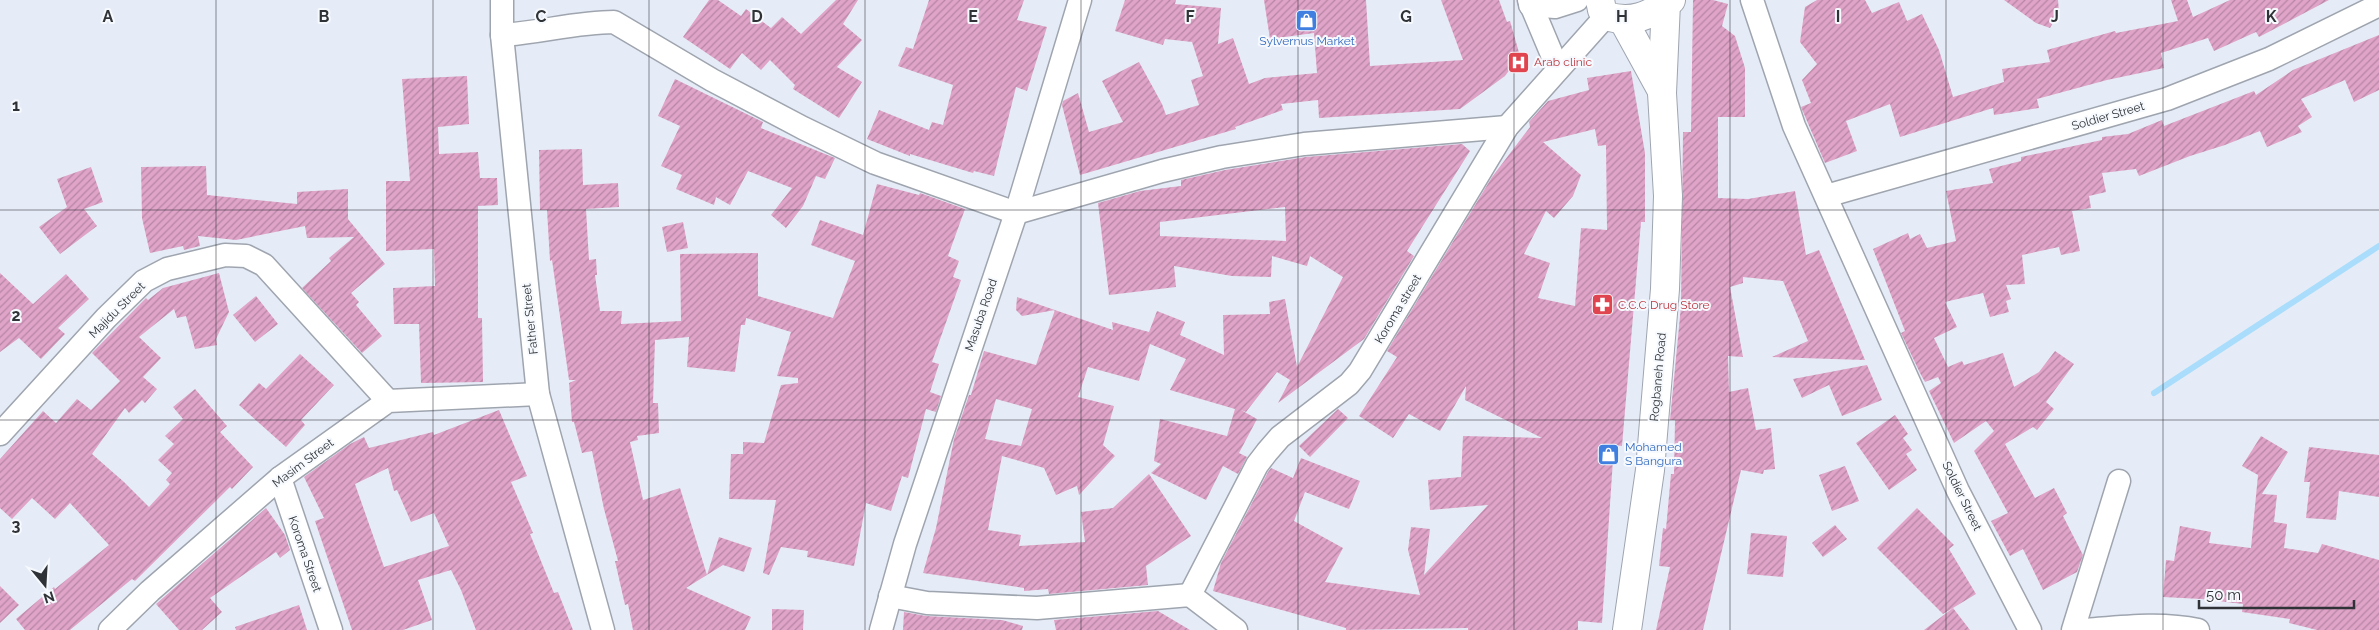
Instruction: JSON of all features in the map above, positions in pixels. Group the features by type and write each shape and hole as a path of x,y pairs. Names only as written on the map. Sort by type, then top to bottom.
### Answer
{"main road":[{"path":"1610,12 1638,18 1668,2"},
{"name":"Rogbaneh Road","path":"1627,630 1650,470 1665,289 1668,196 1662,93 1668,2"},
{"path":"1610,12 1662,93"}],"street":[{"name":"Father Street","path":"502,0 502,35 538,394 603,630"},
{"name":"Masuba Road","path":"881,630 905,544 1016,213 1080,0"},
{"path":"1530,2 1555,7 1578,0"},
{"name":"Soldier Street","path":"1752,0 1794,126 1958,491 2030,630"},
{"path":"1530,2 1558,69"},
{"name":"Soldier Street","path":"1826,196 2167,99 2269,60 2379,5"},
{"name":"Koroma street","path":"1190,596 1257,465 1280,437 1349,384 1360,371 1507,127 1610,12"},
{"path":"502,35 527,34 597,22 614,22 712,80 803,128 866,158 1016,213 1162,171 1222,156 1304,144 1507,127"},
{"name":"Majidu Street","path":"0,434 106,318 144,281 167,269 225,254 246,256 264,266 388,401"},
{"path":"388,401 538,394"},
{"name":"Masim Street","path":"110,630 150,591 280,478 388,401"},
{"name":"Koroma Street","path":"280,478 331,630"},
{"path":"2073,630 2119,481"},
{"path":"890,596 927,603 1037,608 1190,596 1236,630"},
{"path":"2085,630 2132,626 2182,627 2198,630"}],"building":[{"path":"709,0 718,0 741,16 746,9 771,28 782,17 801,34 836,0 858,0 843,24 862,40 837,67 862,82 839,118 793,89 795,85 770,60 761,70 742,53 730,69 683,37"},
{"path":"929,0 1024,0 1017,20 1047,27 1027,91 1016,87 994,176 974,171 973,173 910,154 910,156 867,139 879,110 929,130 932,122 943,125 953,85 898,66 906,47 913,49"},
{"path":"1125,0 1176,0 1175,4 1221,8 1218,44 1233,38 1249,84 1265,78 1317,73 1314,33 1270,39 1264,0 1366,0 1370,66 1463,60 1441,0 1499,0 1507,22 1510,21 1520,56 1505,76 1460,109 1319,118 1318,100 1281,104 1283,110 1235,127 1236,129 1080,175 1062,105 1063,101 1078,93 1089,132 1123,122 1102,81 1139,62 1166,115 1199,105 1191,80 1203,76 1192,42 1165,39 1163,45 1115,31"},
{"path":"1693,0 1713,0 1728,4 1722,26 1735,36 1745,68 1745,117 1718,117 1718,198 1748,199 1795,191 1806,255 1819,250 1865,360 1772,357 1808,341 1783,281 1743,277 1743,283 1730,287 1743,357 1728,356 1729,392 1748,388 1756,430 1771,428 1775,469 1764,470 1763,474 1741,470 1703,630 1656,630 1670,567 1659,566 1663,528 1666,529 1671,474 1674,474 1675,420 1670,420 1681,306 1683,132 1691,132"},
{"path":"1817,0 1865,0 1872,13 1899,2 1907,21 1922,14 1939,50 1953,97 2004,82 2002,69 2050,62 2047,50 2115,31 2116,33 2178,21 2171,0 2187,0 2193,17 2230,0 2329,0 2259,37 2256,32 2214,51 2208,38 2161,53 2164,68 2107,80 2037,99 2039,108 1994,115 1993,108 1900,137 1890,104 1846,121 1857,151 1825,163 1801,107 1811,103 1802,80 1817,64 1800,42 1805,7"},
{"path":"2004,0 2058,0 2059,12 2050,28 2036,23"},
{"path":"2379,35 2379,90 2354,102 2345,80 2301,99 2312,117 2298,126 2302,132 2267,147 2260,131 2139,176 2136,169 2102,173 2106,192 2089,196 2091,208 2072,211 2080,251 2061,255 2059,247 2022,255 2025,284 2006,285 2011,299 2006,301 2009,312 1990,317 1983,293 1945,302 1957,327 1934,338 1948,367 1962,361 1964,365 2003,353 2014,387 2039,372 2055,351 2074,364 2046,402 2054,409 2037,430 2033,427 2005,444 2035,498 2054,488 2067,513 2063,516 2083,555 2077,572 2043,590 2023,549 2010,556 1991,521 2008,513 1974,451 1994,431 1986,421 1954,443 1929,391 1941,383 1938,377 1925,382 1920,373 1901,333 1905,331 1873,249 1908,233 1910,239 1920,234 1927,248 1956,241 1946,191 1993,183 1989,169 2021,161 2021,157 2102,140 2102,137 2128,134 2162,120 2164,126 2254,91 2256,95 2293,70"},
{"path":"1631,71 1645,153 1645,222 1641,222 1622,446 1614,445 1602,623 1578,621 1578,630 1468,630 1468,628 1346,630 1346,628 1213,591 1221,563 1268,472 1271,468 1293,478 1301,458 1360,481 1349,509 1305,492 1294,521 1343,548 1325,582 1420,595 1408,550 1411,527 1430,529 1424,575 1488,505 1430,510 1428,480 1461,477 1463,436 1542,438 1465,400 1466,386 1440,431 1409,414 1393,438 1359,416 1397,357 1387,351 1492,177 1530,127 1529,122 1548,101 1589,90 1587,78","holes":["1595,129 1598,146 1606,145 1607,230 1581,228 1575,306 1538,298 1550,263 1524,254 1546,211 1554,218 1573,196 1581,175 1543,142"]},
{"path":"467,76 469,124 438,127 439,154 478,152 480,178 497,178 498,205 478,206 478,318 482,318 483,382 421,383 419,324 394,324 393,288 435,286 434,249 386,251 386,181 410,181 402,79"},
{"path":"675,79 763,122 761,128 835,158 825,179 816,176 803,206 786,228 771,215 792,188 748,171 730,205 716,197 714,205 676,189 682,175 661,166 680,126 658,116"},
{"path":"1462,144 1470,151 1407,251 1414,256 1364,339 1278,403 1290,380 1277,372 1246,412 1241,410 1257,419 1239,453 1247,457 1238,474 1223,466 1206,500 1151,473 1161,464 1154,461 1160,419 1227,436 1235,409 1170,390 1186,359 1150,344 1139,381 1088,367 1078,397 1114,406 1103,445 1115,456 1079,495 1077,486 1056,495 1044,468 1002,456 988,530 1021,535 1019,546 1085,542 1081,512 1113,508 1149,474 1191,536 1146,566 1148,585 1049,594 1048,589 1024,591 1024,588 923,573 936,528 954,439 969,395 971,395 984,351 1036,365 1055,310 1113,330 1112,322 1149,332 1157,311 1185,322 1180,335 1224,355 1223,315 1270,314 1269,302 1285,299 1297,367 1343,277 1310,256 1307,266 1272,256 1271,277 1232,276 1174,266 1176,287 1109,295 1098,203 1140,191 1181,186 1181,180 1225,170 1306,157","holes":["1285,207 1286,241 1160,236 1160,222","996,399 1032,409 1021,446 985,439"]},
{"path":"582,149 583,185 618,183 619,207 586,209 589,260 596,259 597,275 595,275 600,311 622,311 621,324 681,321 680,254 758,253 758,296 833,318 855,261 811,245 820,220 863,235 877,184 919,195 920,193 965,209 948,256 959,261 953,277 961,280 932,362 939,364 930,392 941,396 936,412 926,409 908,478 902,476 891,511 866,503 854,566 807,557 808,551 781,547 769,575 763,573 776,500 729,499 731,454 743,454 743,442 764,443 781,385 798,383 798,378 777,376 791,332 746,318 745,325 741,325 735,372 687,367 689,337 655,340 653,403 658,403 659,433 637,436 638,440 630,442 643,500 680,488 707,575 686,588 751,617 745,630 633,630 628,604 625,605 615,561 618,561 604,509 592,451 582,453 574,422 572,422 569,383 576,380 569,380 552,260 550,261 547,210 540,210 539,150"},
{"path":"206,166 207,195 297,204 297,192 348,189 348,219 385,264 351,293 359,302 356,305 382,336 362,353 302,288 331,261 329,258 354,237 307,238 305,226 236,240 198,236 200,246 184,250 183,246 150,253 142,218 141,167"},
{"path":"91,167 103,202 84,209 97,226 60,254 39,227 67,207 57,179"},
{"path":"683,222 688,248 667,252 662,227"},
{"path":"0,273 33,304 66,274 89,299 58,328 65,334 41,359 19,338 0,352"},
{"path":"219,273 229,312 216,339 217,345 195,349 186,316 177,318 174,309 139,337 161,358 143,377 157,389 145,403 142,400 129,413 125,408 92,454 149,507 170,484 166,480 172,473 158,460 174,444 165,436 183,419 173,407 195,389 227,426 220,432 253,467 232,489 230,487 135,581 132,579 70,630 25,630 16,619 109,545 70,503 55,519 32,498 12,519 0,508 0,459 43,411 56,423 77,399 91,410 120,381 92,353 146,298 148,300 163,288"},
{"path":"256,296 278,324 255,342 233,315"},
{"path":"1017,297 1055,310 1022,316 1016,310"},
{"path":"300,354 334,385 301,420 305,425 286,447 239,405 259,383 266,389"},
{"path":"1867,365 1882,400 1842,416 1829,385 1802,398 1793,379"},
{"path":"1338,409 1348,418 1310,457 1299,446"},
{"path":"499,410 527,476 511,482 533,533 530,534 554,593 558,592 573,630 476,630 461,590 451,570 418,580 432,620 403,630 352,630 315,521 324,518 304,477 350,444 364,437 369,448 433,432 434,435","holes":["388,468 394,491 397,490 411,522 434,513 449,546 384,567 355,484"]},
{"path":"1895,415 1908,434 1903,438 1912,450 1906,454 1917,470 1889,490 1856,443"},
{"path":"2261,436 2288,452 2262,494 2277,495 2274,522 2287,524 2284,548 2318,553 2322,544 2379,560 2379,630 2317,630 2289,623 2290,619 2242,612 2243,604 2163,597 2166,560 2174,561 2180,526 2211,532 2209,543 2251,548 2258,475 2242,466"},
{"path":"2309,447 2379,455 2379,497 2339,491 2336,520 2306,518 2310,482 2304,482"},
{"path":"1845,466 1859,501 1832,511 1819,475"},
{"path":"266,508 285,535 290,550 280,558 276,552 210,598 222,612 202,630 179,630 156,604"},
{"path":"1917,508 1954,545 1949,549 1976,594 1943,614 1877,548"},
{"path":"1835,525 1847,539 1823,557 1812,543"},
{"path":"1751,533 1787,536 1783,577 1747,574"},
{"path":"719,537 752,548 744,572 723,565 707,575"},
{"path":"0,586 19,605 0,623"},
{"path":"299,605 307,630 236,630 235,627"},
{"path":"1953,608 1970,630 1924,630"},
{"path":"772,609 804,610 803,630 772,630"},
{"path":"1158,611 1190,630 1056,630 1054,620"},
{"path":"904,612 926,616 1002,620 1023,626 1022,630 903,630"}],"waterway":[{"path":"2154,393 2379,246"}],"place":[{"name":"Sylvernus Market","path":"1307,20"},
{"name":"Arab clinic","path":"1518,62"},
{"name":"C.C.C Drug Store","path":"1602,305"},
{"name":"Mohamed S Bangura","path":"1609,454"}]}
